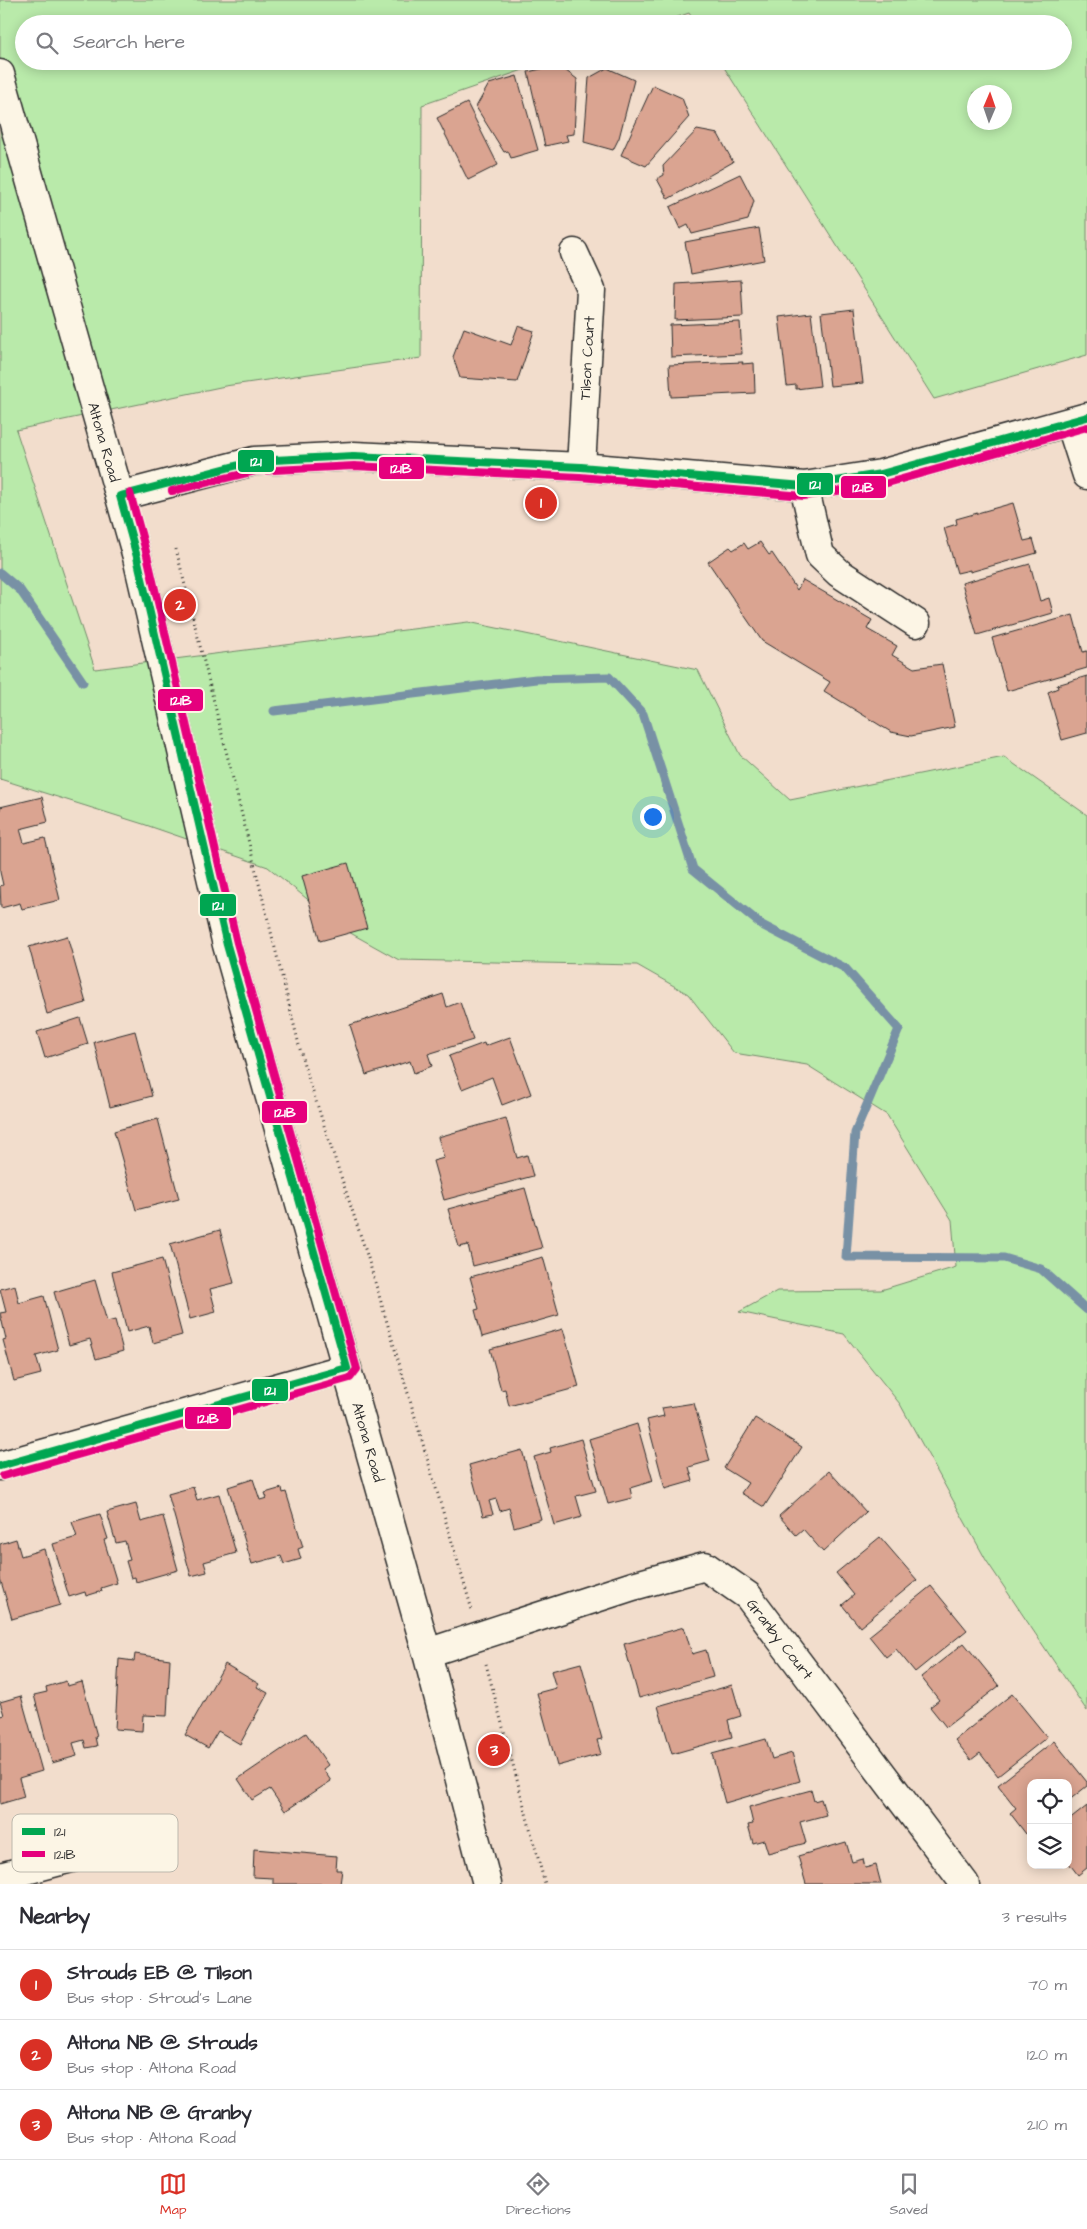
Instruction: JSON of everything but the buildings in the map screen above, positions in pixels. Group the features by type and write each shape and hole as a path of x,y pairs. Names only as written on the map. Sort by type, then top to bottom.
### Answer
{"street":[{"name":"Altona Road","path":"0,74 139,566 227,945 427,1654 488,1884"},
{"name":"Tilson Court","path":"574,253 591,290 581,467"},
{"path":"120,496 254,460 354,456 581,467 804,486 881,474 1078,420 1087,475"},
{"path":"804,486 820,555 839,573 916,623"},
{"path":"0,1466 347,1368"},
{"name":"Granby Court","path":"427,1654 633,1586 705,1566 748,1596 965,1884"},
{"path":"0,1877 19,1872"}],"path":[{"path":"176,549 304,1065 368,1258 479,1636 545,1884"}],"green space":[{"path":"0,0 1087,0 1087,355 934,399 726,70 1072,70 1072,15 690,15 689,13 683,15 15,15 15,70 523,70 422,105 421,358 225,386 16,430 95,669 468,622 698,670 740,755 790,800 1004,757 1087,815 1087,1711 986,1560 900,1404 844,1334 739,1312 777,1291 881,1290 956,1267 952,1220 887,1115 807,1065 734,1053 688,994 637,965 399,960 345,930 268,867 143,824 0,779"}],"waterway":[{"path":"0,573 20,590 83,682"},
{"path":"274,711 536,679 609,677 643,714 693,869 762,925 845,968 899,1029 855,1133 846,1257 1004,1258 1041,1269 1087,1310"}],"transit line":[{"name":"121","path":"0,1466 347,1368 227,945 137,557 120,496 254,461 354,456 581,467 804,486 881,474 1087,417"},
{"name":"121B","path":"172,491 255,471 354,466 580,477 804,496 884,484 1087,427"},
{"name":"121B","path":"3,1476 350,1378 357,1369 237,943 147,555 130,493"}],"place":[{"name":"Strouds EB @ Tilson","path":"541,503"},
{"name":"Altona NB @ Strouds","path":"180,605"},
{"name":"Altona NB @ Granby","path":"494,1750"}]}
